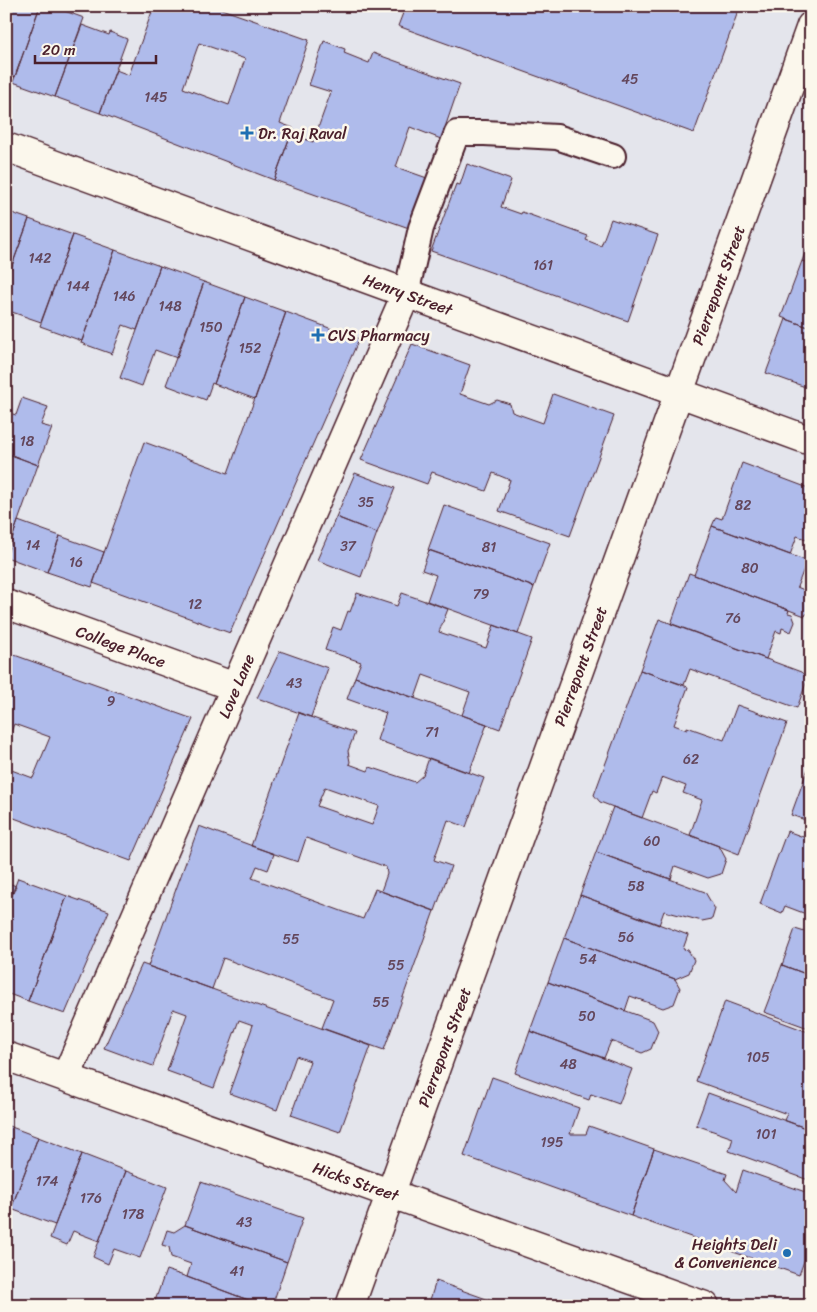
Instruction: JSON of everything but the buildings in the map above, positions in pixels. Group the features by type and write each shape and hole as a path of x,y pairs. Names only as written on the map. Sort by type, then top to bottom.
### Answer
{"street":[{"name":"Pierrepont Street","path":"350,1306 811,26"},
{"name":"Henry Street","path":"6,147 811,441"},
{"name":"Love Lane","path":"66,1077 406,294"},
{"name":"College Place","path":"6,604 235,688"},
{"name":"Hicks Street","path":"6,1056 705,1306"}],"lane":[{"path":"406,294 421,228 457,134 485,133 557,137 613,156"}],"place":[{"name":"Dr. Raj Raval","path":"247,133"},
{"name":"CVS Pharmacy","path":"318,335"},
{"name":"Heights Deli & Convenience","path":"787,1253"}]}
